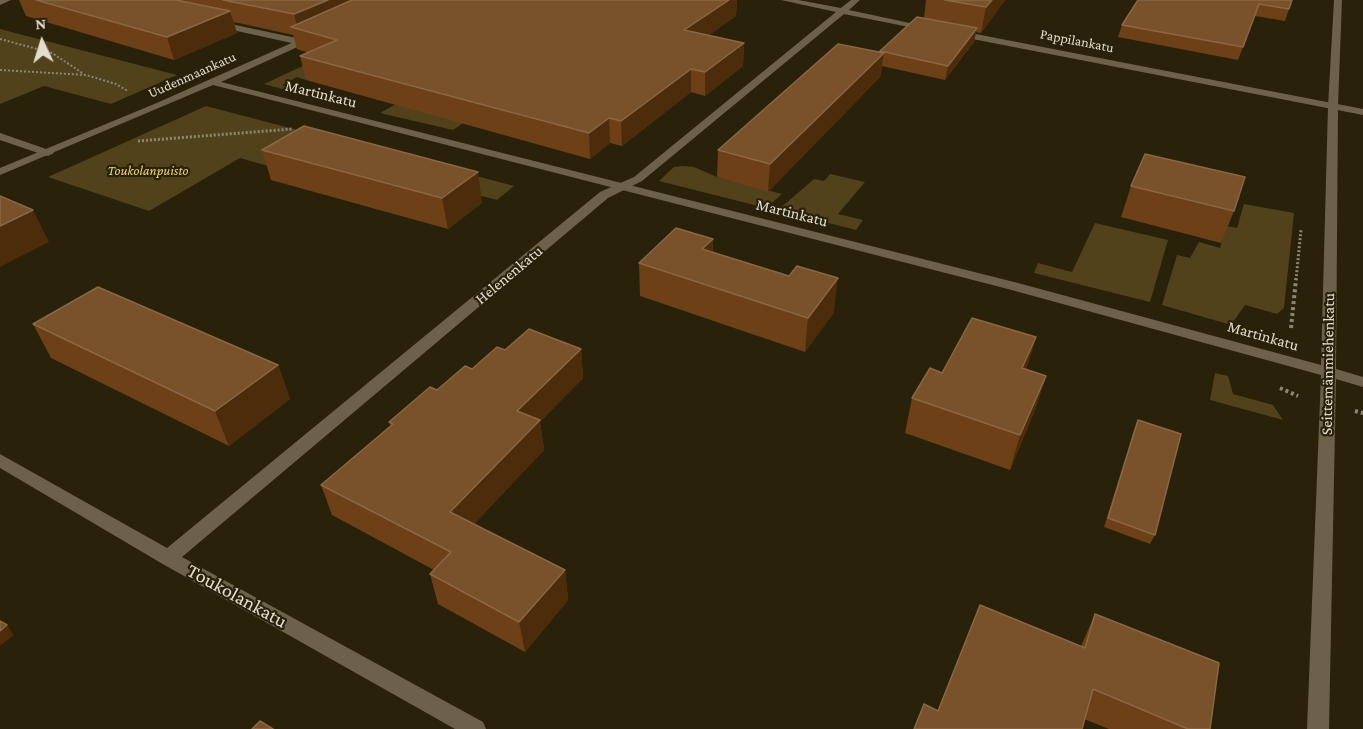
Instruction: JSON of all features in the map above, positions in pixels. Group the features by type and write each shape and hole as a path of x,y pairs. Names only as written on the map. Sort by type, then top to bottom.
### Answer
{"street":[{"path":"0,2 7,0"},
{"name":"Pappilankatu","path":"785,0 1363,112"},
{"name":"Helenenkatu","path":"168,558 604,195 638,179 856,0"},
{"name":"Seittemänmiehenkatu","path":"1318,729 1333,106 1338,0"},
{"path":"207,22 301,42"},
{"name":"Uudenmaankatu","path":"0,172 320,33"},
{"name":"Martinkatu","path":"211,82 1012,286 1239,346 1363,382"},
{"path":"0,136 48,153"},
{"name":"Toukolankatu","path":"0,460 168,558 475,729"}],"path":[{"path":"0,39 52,53 86,75"},
{"path":"0,70 86,75 116,84 134,93"},
{"path":"132,142 299,129"}],"green space":[{"path":"0,29 177,75 111,104 44,86 0,104"},
{"path":"322,57 343,63 306,80 297,77 282,85 301,90 297,93 264,84"},
{"path":"448,75 465,122 453,130 380,113"},
{"name":"Toukolanpuisto","path":"206,106 324,137 275,168 240,158 149,211 48,177"},
{"path":"674,167 694,167 717,177 782,194 766,208 659,181"},
{"path":"450,169 514,186 497,200 432,183"},
{"path":"830,174 865,182 838,214 863,220 856,230 778,210 814,179 824,181"},
{"path":"1244,204 1294,213 1284,308 1277,314 1245,305 1231,325 1162,305 1177,255 1190,258 1199,242 1220,248 1226,226 1237,228"},
{"path":"1095,223 1168,240 1150,302 1034,273 1038,263 1072,272"},
{"path":"1215,373 1228,376 1233,394 1273,405 1283,420 1210,400"}],"building":[{"path":"36,0 176,0 230,11 167,37"},
{"path":"223,0 328,0 294,14"},
{"path":"352,0 729,0 684,30 744,43 705,72 691,69 621,121 609,118 589,133 300,56 337,40 291,27"},
{"path":"945,0 992,0 986,7"},
{"path":"1138,0 1292,0 1289,9 1259,4 1243,47 1122,25"},
{"path":"917,17 977,28 948,66 880,51"},
{"path":"838,44 884,53 770,164 718,150"},
{"path":"304,126 478,172 442,198 262,150"},
{"path":"1145,154 1245,177 1234,211 1131,186"},
{"path":"0,196 33,210 0,226"},
{"path":"676,228 713,239 702,249 789,276 797,266 838,278 808,318 639,263"},
{"path":"98,287 278,365 215,411 33,324"},
{"path":"972,318 1036,337 1022,368 1046,376 1020,435 912,398 930,368 942,373"},
{"path":"529,329 581,349 517,411 540,420 450,512 565,570 519,622 430,574 451,552 321,485 393,424 389,422 430,387 437,390 465,366 472,369 497,347 505,350"},
{"path":"1138,420 1181,434 1155,535 1108,518"},
{"path":"980,605 1085,648 1095,614 1219,663 1210,729 1188,729 1093,689 1082,729 914,729 924,704 938,711"},
{"path":"0,621 7,625 0,631"},
{"path":"260,721 273,729 252,729"}]}
